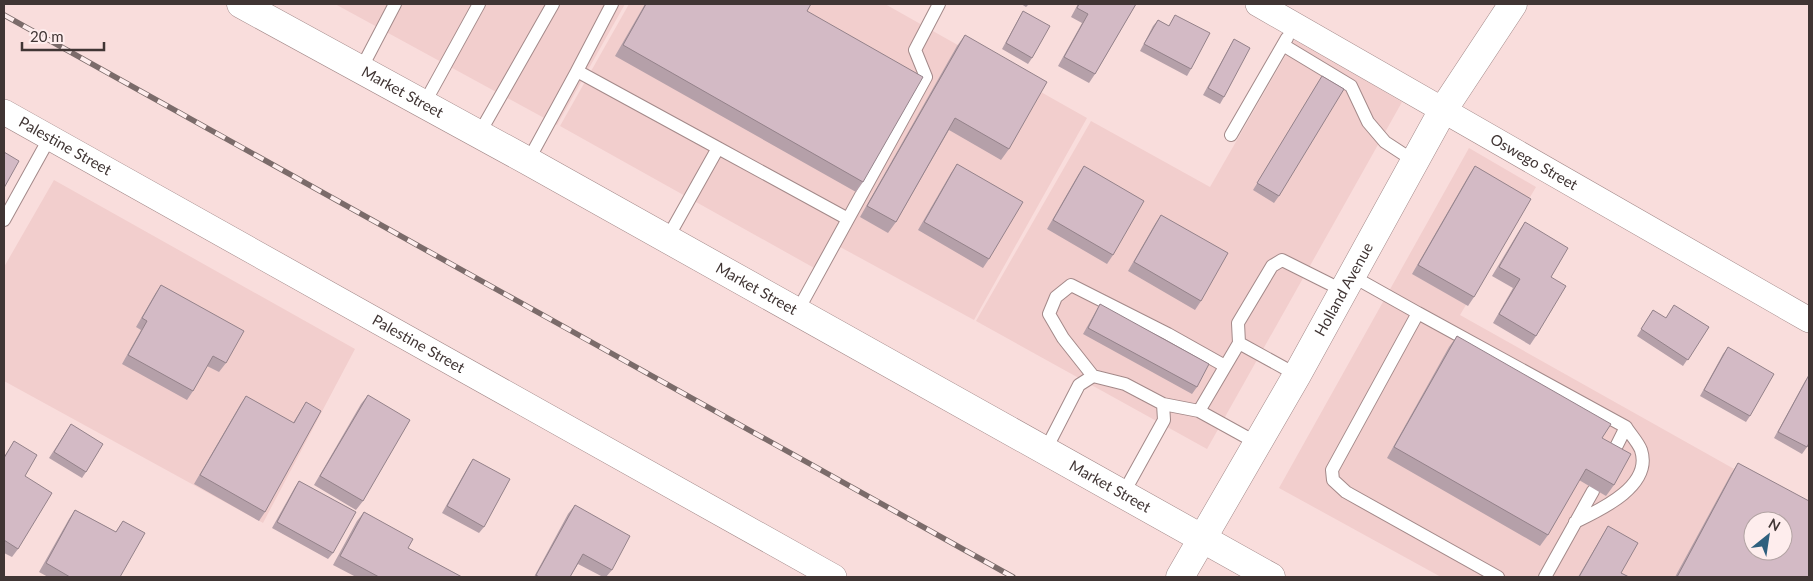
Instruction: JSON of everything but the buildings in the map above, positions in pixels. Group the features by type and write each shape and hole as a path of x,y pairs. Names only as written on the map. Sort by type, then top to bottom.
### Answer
{"main road":[{"name":"Market Street","path":"241,4 528,161 1271,577"},
{"name":"Holland Avenue","path":"1180,577 1297,375 1443,110 1513,4"}],"street":[{"name":"Oswego Street","path":"1258,4 1289,35 1443,110 1809,320"},
{"name":"Palestine Street","path":"4,112 834,577"}],"lane":[{"path":"361,70 395,4"},
{"path":"424,104 479,4"},
{"path":"479,134 552,4"},
{"path":"528,161 612,4"},
{"path":"797,312 926,77 914,50 939,4"},
{"path":"1231,135 1289,35 1351,86 1368,122 1385,142 1414,161"},
{"path":"577,71 848,219"},
{"path":"4,220 50,137"},
{"path":"667,239 718,148"},
{"path":"1199,411 1239,343 1238,322 1272,266 1282,260 1348,283 1418,313 1626,427 1639,446 1642,457 1637,477 1618,500 1576,522"},
{"path":"1225,366 1071,284 1056,297 1049,314 1063,338 1093,376 1125,384 1163,404 1199,411 1257,443"},
{"path":"1418,313 1332,470 1333,480 1346,492 1498,577"},
{"path":"1239,343 1297,375"},
{"path":"1045,451 1079,385 1093,376"},
{"path":"1123,494 1164,420 1163,404"},
{"path":"1612,454 1626,427"},
{"path":"1545,577 1592,491"}],"shaded area":[{"path":"335,4 625,4 557,125"},
{"path":"629,4 885,4 1087,118 974,320 831,242 816,269 560,126"},
{"path":"1295,39 1402,102 1207,449 976,321 1091,121 1210,187"},
{"path":"1469,148 1536,187 1460,315 1809,511 1809,577 1441,577 1279,488"},
{"path":"54,180 355,349 263,523 4,381 4,267"}],"railway":[{"path":"4,15 1013,577"}]}
